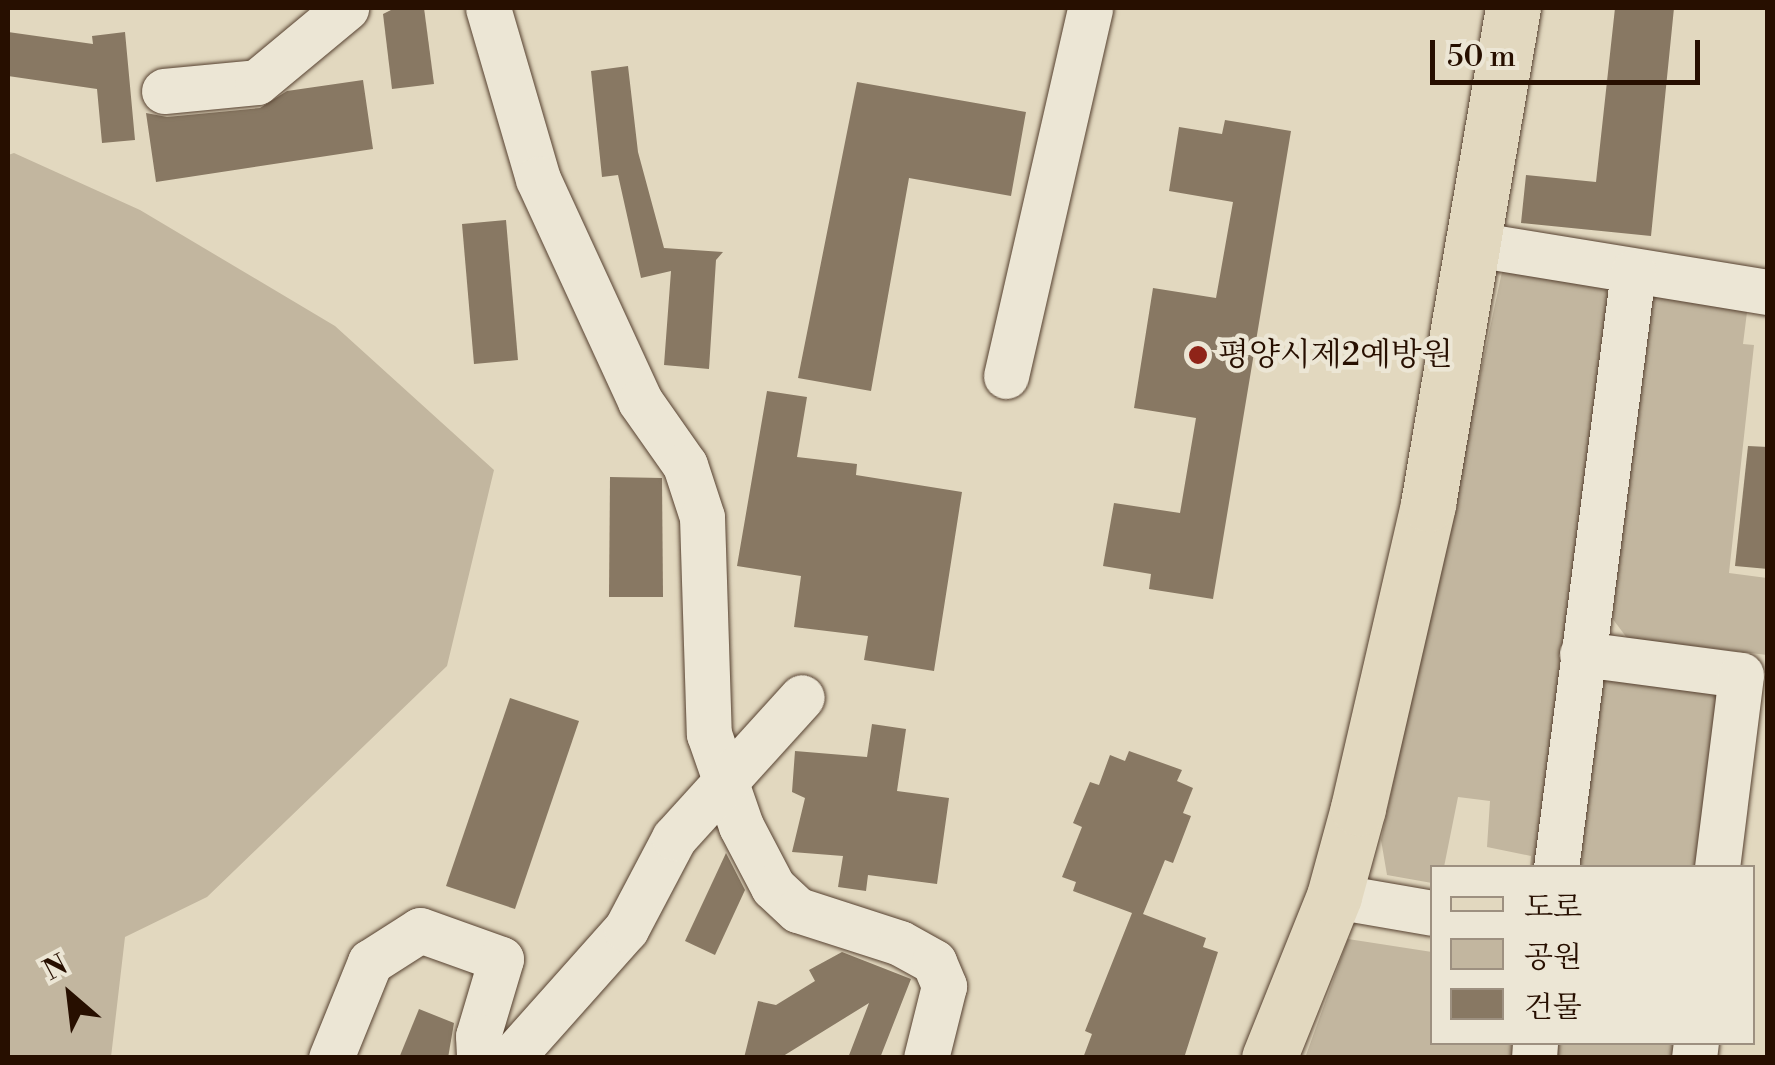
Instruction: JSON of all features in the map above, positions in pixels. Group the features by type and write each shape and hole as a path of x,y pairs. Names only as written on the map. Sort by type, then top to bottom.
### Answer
{"main road":[{"path":"1269,1058 1334,896 1428,504 1512,8"}],"street":[{"path":"164,91 257,82 346,8"},
{"path":"488,8 538,179 640,400 685,466 702,517 710,734 725,780 774,887 798,910 900,943 934,962 944,986 926,1058"},
{"path":"1006,376 1090,8"},
{"path":"1474,244 1768,292"},
{"path":"1556,865 1632,272"},
{"path":"1582,654 1740,675 1717,865"},
{"path":"511,1058 626,928 674,838 802,697"},
{"path":"1334,896 1430,913"},
{"path":"331,1058 370,962 420,930 501,959 478,1036 480,1058"}],"green space":[{"path":"14,153 140,210 335,326 494,470 447,666 207,897 125,937 111,1057 8,1057 8,155"},
{"path":"1503,267 1600,280 1610,297 1544,865 1530,865 1531,856 1487,847 1490,801 1458,797 1444,865 1430,865 1430,883 1387,875 1381,840"},
{"path":"1645,293 1748,304 1743,344 1754,345 1729,573 1767,578 1767,655 1627,638 1612,618"},
{"path":"1601,671 1713,690 1723,702 1705,865 1577,865"},
{"path":"1348,939 1430,952 1430,1045 1514,1045 1513,1057 1305,1058"},
{"path":"1555,1045 1683,1045 1681,1057 1553,1058"}],"building":[{"path":"395,8 424,8 434,84 392,89 383,14"},
{"path":"1615,8 1674,8 1651,236 1521,223 1526,175 1596,182"},
{"path":"8,32 93,44 92,36 125,32 135,140 102,143 97,89 8,76"},
{"path":"628,66 638,152 664,248 723,252 716,260 709,369 664,365 671,271 641,278 618,175 602,177 591,71"},
{"path":"363,80 373,149 156,182 146,113 167,117 260,108 287,91"},
{"path":"857,82 1026,112 1011,196 909,178 871,391 798,378"},
{"name":"평양시제2예방원","path":"1225,120 1291,131 1213,599 1149,589 1151,574 1103,566 1114,503 1180,513 1196,418 1134,408 1153,288 1216,298 1233,202 1169,191 1179,127 1222,134"},
{"path":"506,220 518,360 474,364 462,224"},
{"path":"767,391 807,397 797,457 857,464 856,475 962,492 934,671 864,660 868,636 794,627 801,576 737,566"},
{"path":"1748,446 1768,447 1768,569 1735,566"},
{"path":"610,477 662,478 663,597 609,597"},
{"path":"510,698 579,721 515,909 446,886"},
{"path":"872,724 906,729 897,791 949,798 937,884 868,875 866,891 838,887 843,856 792,852 805,798 792,792 795,751 867,757"},
{"path":"1129,751 1182,770 1177,781 1193,788 1183,813 1191,816 1173,863 1165,860 1143,914 1206,938 1203,947 1218,952 1184,1058 1083,1058 1092,1034 1085,1031 1132,913 1073,891 1076,882 1062,877 1082,827 1073,823 1090,782 1099,785 1110,755 1125,761"},
{"path":"726,853 745,890 715,955 685,941"},
{"path":"842,952 911,979 880,1058 848,1058 869,1003 780,1058 744,1058 758,1001 776,1005 815,981 809,970"},
{"path":"419,1009 454,1023 448,1058 399,1058"}],"place":[{"name":"평양시제2예방원","path":"1198,355"}]}
